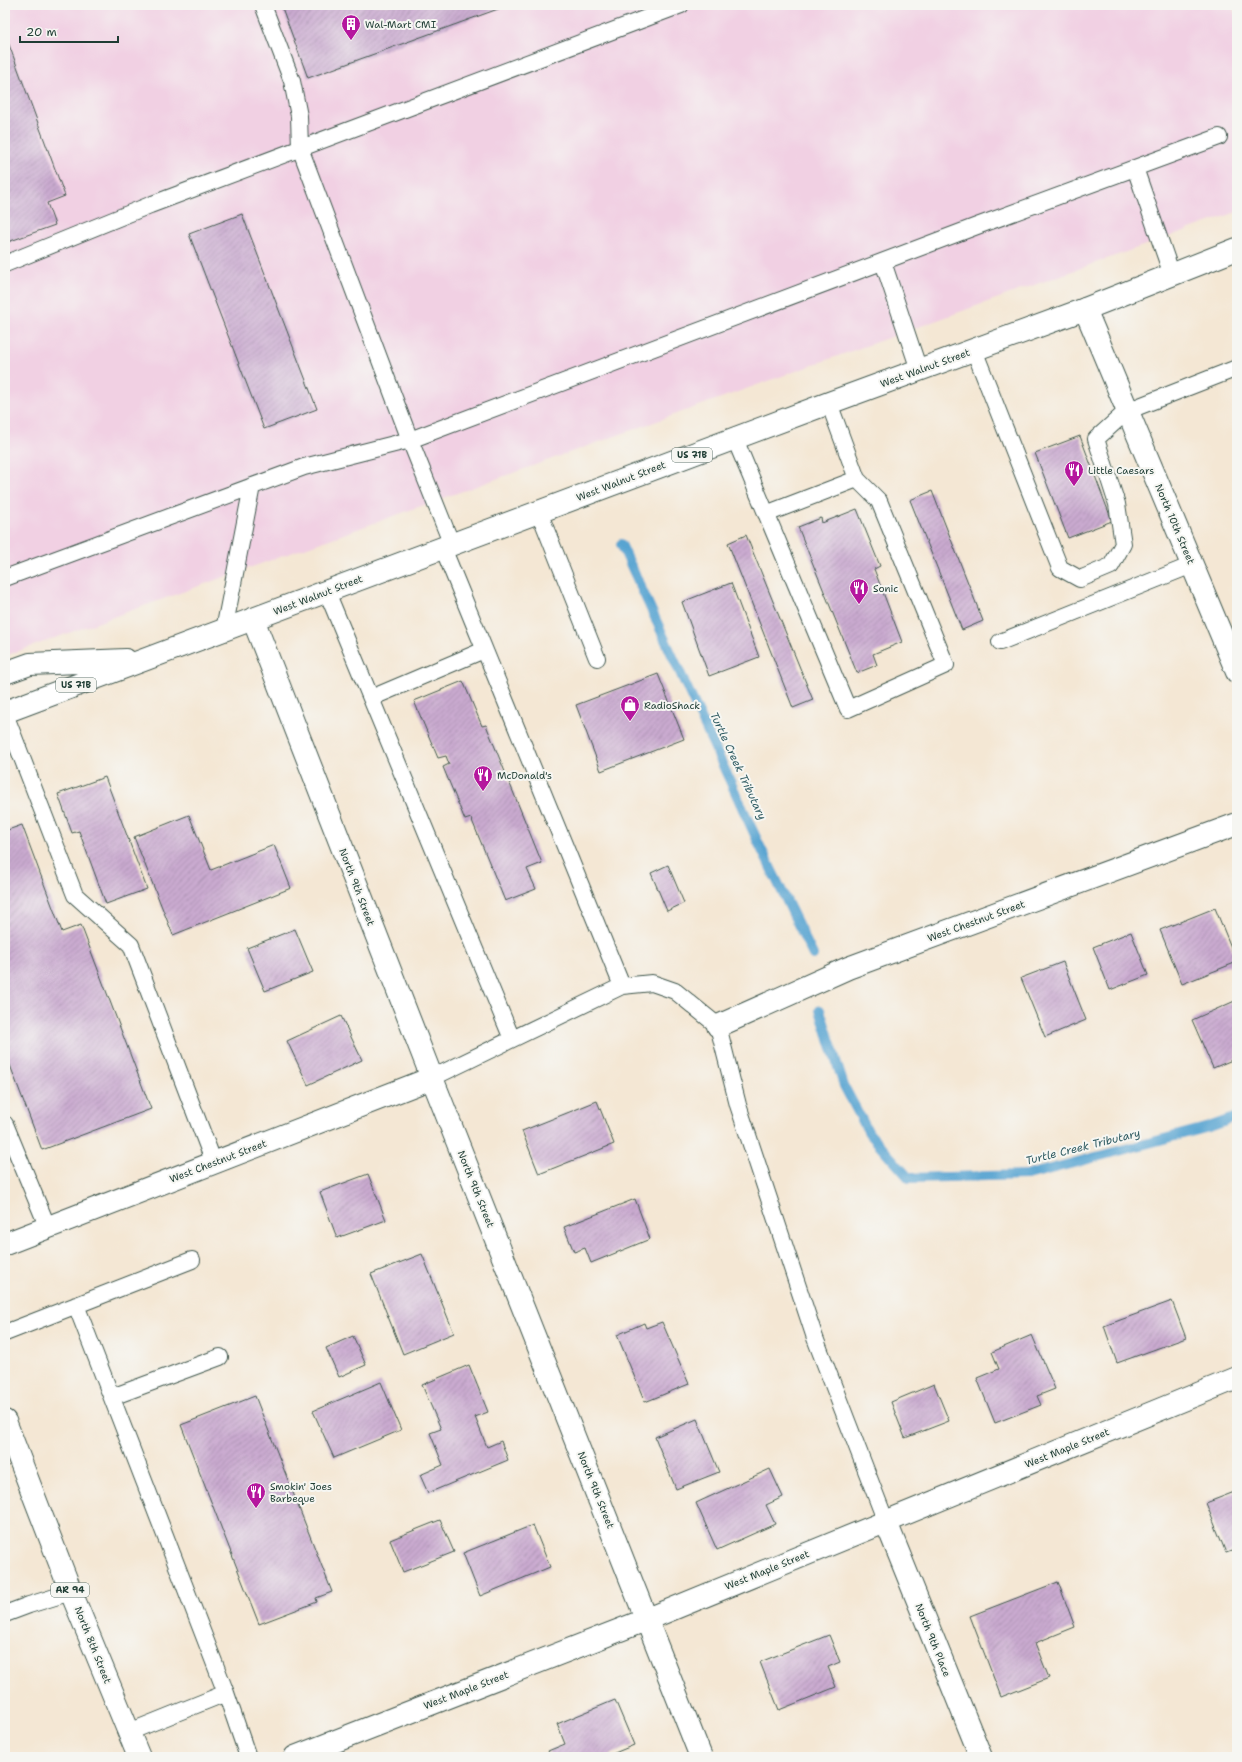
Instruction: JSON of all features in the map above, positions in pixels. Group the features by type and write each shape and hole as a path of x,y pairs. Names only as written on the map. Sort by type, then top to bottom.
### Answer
{"street":[{"name":"West Walnut Street","path":"5,713 829,403 1085,310 1237,249"},
{"name":"North 10th Street","path":"1085,310 1237,672"},
{"name":"North 9th Street","path":"253,619 432,1078 648,1619 701,1757"},
{"name":"US 71B","path":"5,673 30,664 147,659"},
{"name":"West Chestnut Street","path":"718,1026 848,968 1237,824"},
{"name":"West Chestnut Street","path":"5,1244 432,1078"},
{"name":"West Maple Street","path":"295,1757 648,1619 1237,1378"},
{"name":"North 8th Street","path":"5,1421 71,1592 139,1757"},
{"name":"North 9th Place","path":"886,1522 981,1757"}],"lane":[{"path":"263,5 292,81 299,116 300,148 410,440 484,650 622,986"},
{"path":"5,264 150,205 681,5"},
{"path":"5,578 304,467 410,440 1219,137"},
{"path":"1135,168 1172,275"},
{"path":"883,262 919,370"},
{"path":"974,350 1060,568 1080,580 1111,566 1122,544 1117,504 1096,439 1127,411 1237,368"},
{"path":"735,439 848,709 946,665 879,501 857,479 829,403"},
{"path":"766,514 857,479"},
{"path":"224,630 252,486"},
{"path":"539,512 597,658"},
{"path":"1000,642 1192,565"},
{"path":"327,592 512,1039"},
{"path":"371,698 484,650"},
{"path":"5,713 75,895 131,945 214,1163"},
{"path":"432,1078 622,986 652,983 675,991 718,1026 738,1105 813,1330 886,1522"},
{"path":"5,1124 48,1228"},
{"path":"5,1333 192,1260"},
{"path":"76,1305 226,1693 248,1757"},
{"path":"112,1397 220,1357"},
{"path":"5,1614 71,1592"},
{"path":"129,1732 226,1693"}],"shaded area":[{"path":"5,5 1231,5 1237,19 1237,212 5,656"}],"building":[{"name":"Wal-Mart CMI","path":"281,5 509,5 308,78"},
{"path":"5,34 65,196 47,203 55,225 5,243"},
{"path":"242,214 317,409 264,429 189,234"},
{"name":"Little Caesars","path":"1080,436 1112,521 1068,538 1035,453"},
{"path":"932,491 983,621 962,630 910,500"},
{"name":"Sonic","path":"857,509 880,566 874,569 902,642 873,654 877,665 857,673 798,527 821,518 822,523"},
{"path":"746,535 813,700 793,708 728,543"},
{"path":"731,583 759,657 709,676 682,602"},
{"name":"RadioShack","path":"658,674 684,739 601,771 576,705"},
{"name":"McDonald's","path":"463,681 482,726 486,725 542,863 527,869 536,889 505,901 471,818 465,820 443,767 449,764 446,756 438,758 414,701"},
{"path":"105,777 147,889 106,904 79,831 72,833 58,794"},
{"path":"189,815 211,870 274,845 291,888 173,935 134,837"},
{"path":"22,825 62,932 81,925 151,1109 42,1150 5,1052 5,831"},
{"path":"668,865 684,903 667,911 651,873"},
{"path":"1215,908 1237,962 1182,984 1160,930"},
{"path":"295,929 313,972 265,991 247,948"},
{"path":"1131,932 1148,975 1110,990 1093,947"},
{"path":"1063,962 1086,1020 1045,1037 1021,978"},
{"path":"1237,1000 1237,1058 1213,1068 1192,1020"},
{"path":"341,1016 362,1060 308,1085 287,1041"},
{"path":"597,1101 614,1144 539,1174 522,1131"},
{"path":"368,1174 386,1220 337,1238 320,1192"},
{"path":"635,1199 650,1239 591,1263 585,1248 574,1252 564,1227"},
{"path":"422,1254 454,1333 403,1354 371,1274"},
{"path":"1172,1301 1186,1338 1117,1363 1104,1326"},
{"path":"662,1322 689,1384 645,1402 617,1335 644,1323 646,1328"},
{"path":"1032,1335 1055,1389 1037,1396 1041,1405 995,1423 977,1378 999,1369 992,1352"},
{"path":"353,1336 366,1365 339,1377 326,1348"},
{"path":"469,1365 488,1412 475,1417 487,1447 501,1441 508,1460 428,1493 420,1475 443,1465 430,1433 441,1429 422,1385"},
{"path":"381,1382 401,1430 334,1458 313,1411"},
{"path":"934,1384 949,1421 905,1438 891,1402"},
{"name":"Smokin' Joes Barbeque","path":"255,1396 332,1592 316,1598 317,1602 259,1624 181,1425"},
{"path":"697,1419 719,1472 676,1489 655,1437"},
{"path":"770,1469 783,1497 766,1505 775,1524 717,1550 696,1503"},
{"path":"1237,1491 1237,1549 1226,1553 1206,1503"},
{"path":"440,1520 454,1552 403,1572 390,1540"},
{"path":"533,1525 550,1567 480,1596 463,1553"},
{"path":"1058,1582 1075,1627 1035,1643 1049,1678 1001,1697 970,1616"},
{"path":"829,1635 840,1662 828,1667 836,1687 779,1710 760,1662"},
{"path":"615,1700 634,1745 605,1757 551,1757 548,1751 565,1744 557,1724"}],"waterway":[{"name":"Turtle Creek Tributary","path":"621,544 759,844 813,955"},
{"name":"Turtle Creek Tributary","path":"820,1010 844,1086 869,1133 909,1178 1028,1175 1209,1127 1237,1117"}],"place":[{"name":"Wal-Mart CMI","path":"351,41"},
{"name":"Little Caesars","path":"1074,487"},
{"name":"Sonic","path":"859,605"},
{"name":"RadioShack","path":"630,722"},
{"name":"McDonald's","path":"483,792"},
{"name":"Smokin' Joes Barbeque","path":"256,1509"}]}
